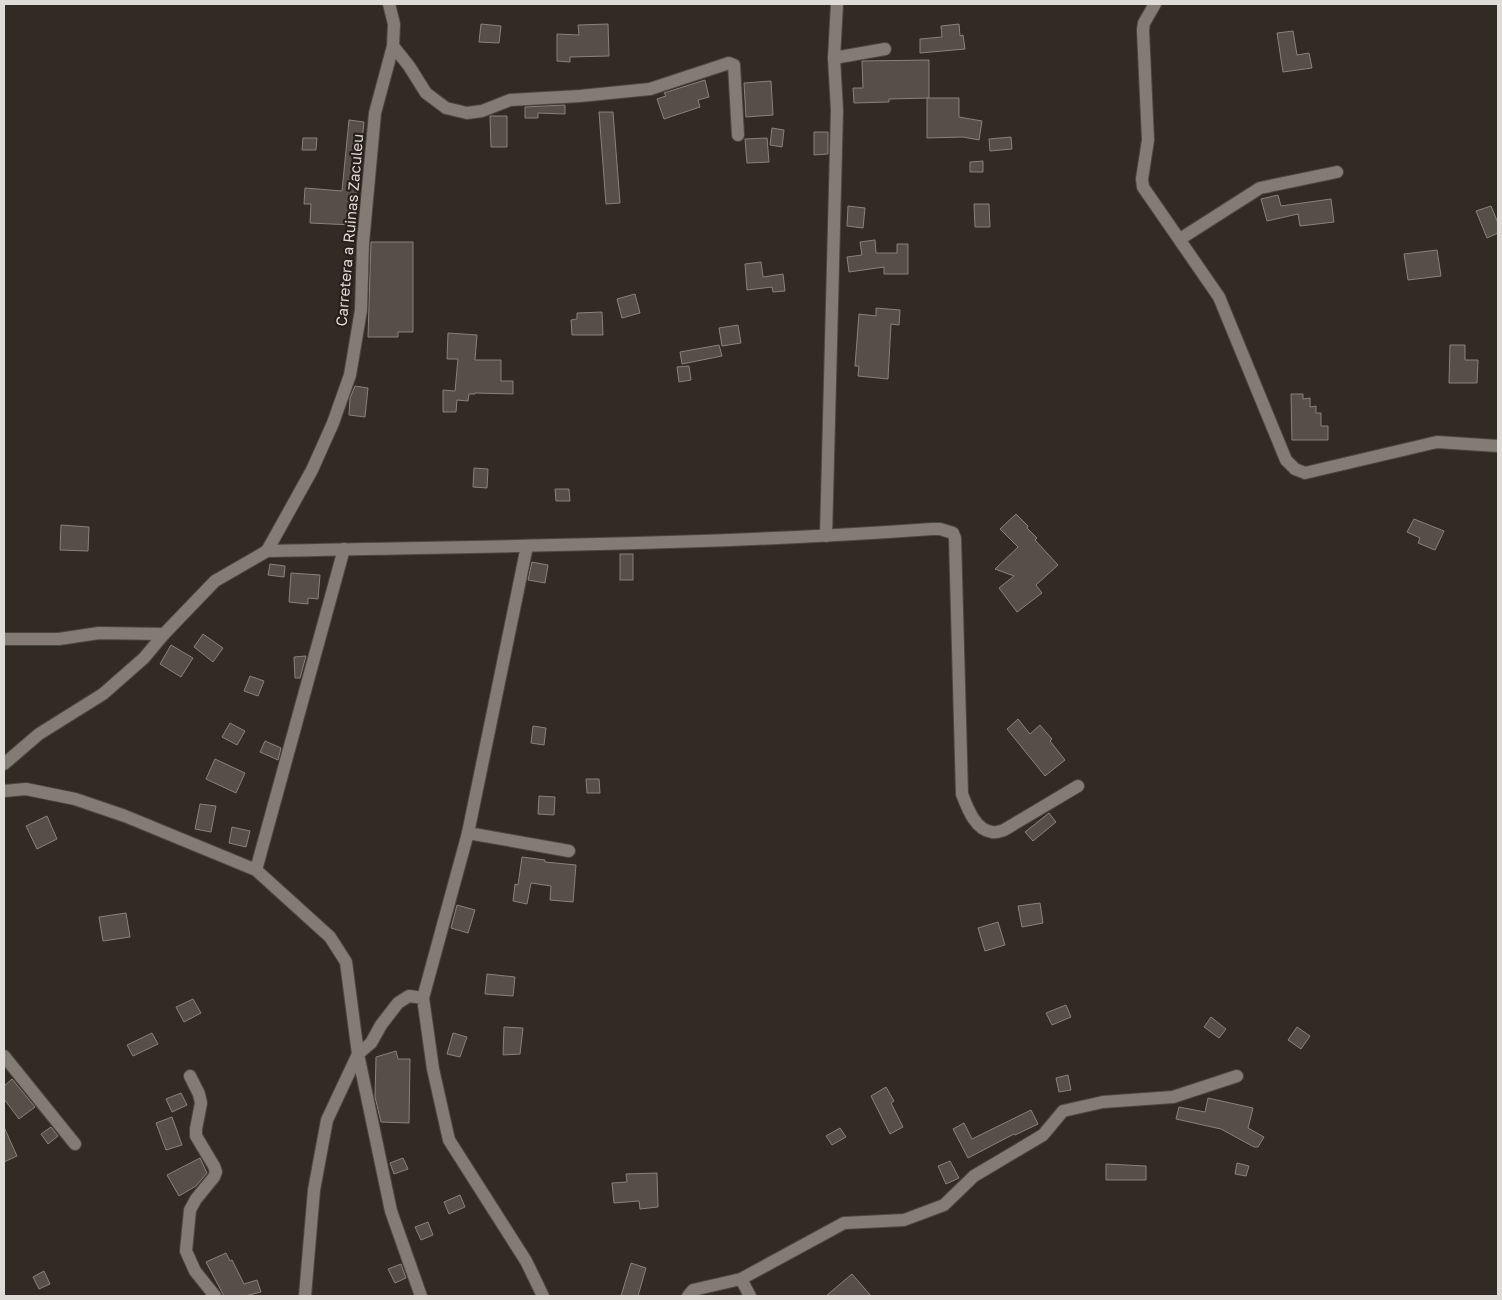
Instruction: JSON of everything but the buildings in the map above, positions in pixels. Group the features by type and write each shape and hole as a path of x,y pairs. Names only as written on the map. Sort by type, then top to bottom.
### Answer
{"street":[{"name":"Carretera a Ruinas Zaculeu","path":"267,551 312,470 333,423 350,375 361,310 363,243 375,113 393,46 394,24 389,4"},
{"path":"826,536 837,110 834,58 837,4"},
{"path":"1155,4 1144,23 1143,30 1148,140 1142,179 1147,195 1180,239 1219,297 1286,460 1295,469 1305,472 1437,442 1498,446"},
{"path":"393,46 409,66 426,94 446,108 467,112 482,111 510,100 650,89 729,63 734,65 738,135"},
{"path":"834,58 885,49"},
{"path":"1180,239 1260,188 1337,172"},
{"path":"4,764 39,734 103,694 144,658 164,634 215,581 267,551 527,546 826,536 940,529 954,534 962,794 973,818 984,828 992,832 1004,830 1078,786"},
{"path":"527,546 468,833 423,998 433,1069 449,1140 526,1261 543,1296"},
{"path":"256,870 344,549"},
{"path":"4,639 59,639 99,633 164,634"},
{"path":"4,791 26,789 74,799 125,816 256,870 330,937 346,962 358,1054 391,1211 421,1296"},
{"path":"468,833 569,851"},
{"path":"305,1296 314,1190 327,1120 358,1054 371,1043 381,1025 398,1003 409,996 423,998"},
{"path":"4,1056 75,1144"},
{"path":"190,1076 199,1094 201,1103 196,1136 216,1172 190,1210 186,1251 195,1271 215,1296"},
{"path":"688,1296 693,1290 741,1279 844,1223 904,1220 944,1205 974,1176 1043,1135 1063,1111 1103,1102 1172,1097 1237,1076"},
{"path":"741,1279 750,1296"}]}
